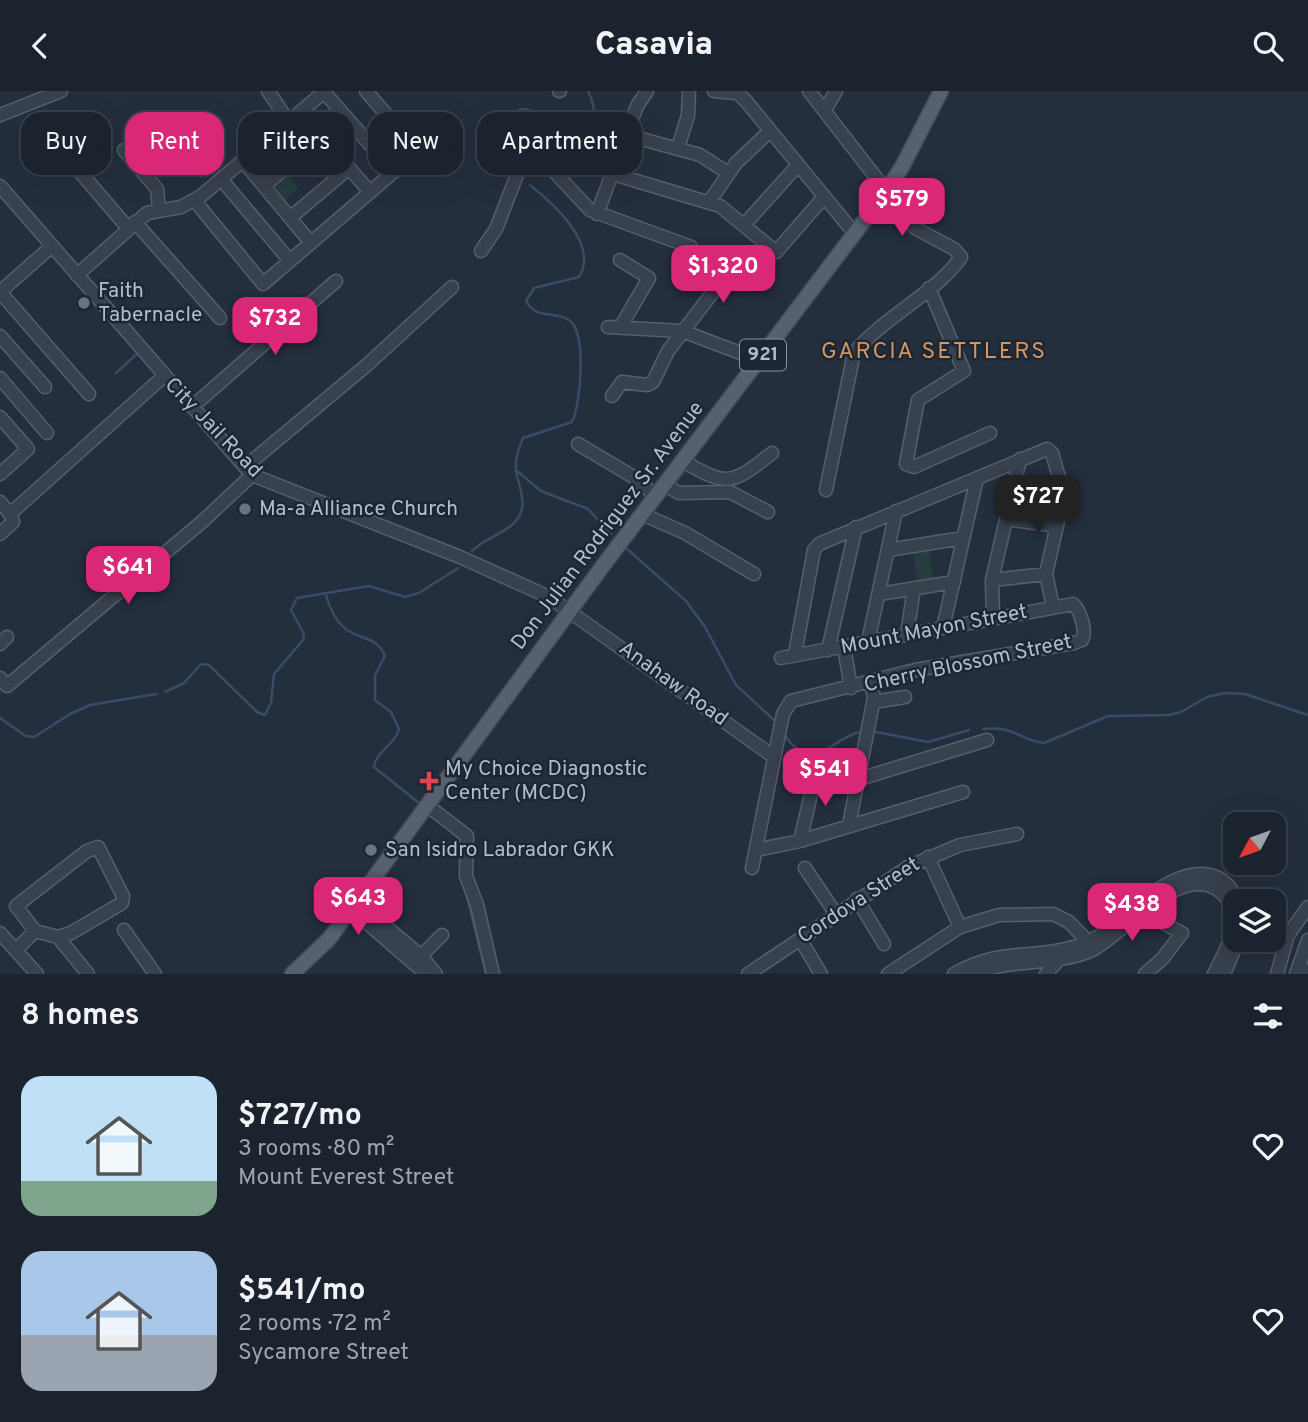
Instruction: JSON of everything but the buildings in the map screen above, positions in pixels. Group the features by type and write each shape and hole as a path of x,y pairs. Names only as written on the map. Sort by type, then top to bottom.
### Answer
{"main road":[{"name":"Don Julian Rodriguez Sr. Avenue","path":"292,974 329,939 642,514 855,234 887,190 940,91"}],"street":[{"path":"0,115 61,91"},
{"path":"268,91 282,112"},
{"path":"366,91 384,112"},
{"path":"637,112 647,91"},
{"path":"678,148 688,115 689,91"},
{"path":"714,91 731,92 742,97 855,234"},
{"path":"809,91 915,228 954,249 961,257 929,288 863,340 854,353 826,490"},
{"path":"825,110 836,91"},
{"path":"300,112 309,97 325,92 368,142"},
{"path":"709,202 728,173 770,131"},
{"path":"642,139 710,160 728,173"},
{"path":"124,150 157,189 159,209"},
{"path":"77,275 147,213 195,201 238,165"},
{"path":"744,225 798,165"},
{"path":"354,174 370,192"},
{"path":"86,175 220,318"},
{"path":"255,175 311,243"},
{"path":"264,186 277,175"},
{"path":"290,218 341,175"},
{"path":"195,201 263,284 390,175"},
{"path":"481,251 496,229 517,175"},
{"path":"556,175 581,203 597,214 691,247"},
{"path":"597,214 614,175"},
{"path":"617,175 709,202 727,211 771,250 778,251 824,197"},
{"path":"221,179 290,261"},
{"name":"City Jail Road","path":"0,186 248,471 460,557 571,610"},
{"path":"52,246 0,292 89,394"},
{"path":"612,396 622,382 647,385 653,382 665,356 682,331 739,258"},
{"path":"620,260 649,278 614,326 682,331 759,360"},
{"path":"192,407 336,281"},
{"path":"2,684 194,528 248,471 452,287"},
{"path":"929,288 964,371 927,393 916,405 906,464 914,467 990,433"},
{"path":"0,336 45,387"},
{"path":"10,514 163,376"},
{"path":"0,378 47,433"},
{"path":"0,417 28,449 2,469"},
{"path":"578,445 661,490 679,493 721,490 768,512"},
{"path":"794,654 814,550 822,541 1020,459 1049,450 1064,487 1046,574 1053,607"},
{"path":"683,461 707,477 724,480 743,476 772,453"},
{"path":"993,619 992,580 1020,459"},
{"path":"943,628 977,478"},
{"path":"0,502 13,522 0,534"},
{"path":"868,642 896,511"},
{"path":"642,514 685,533 754,574"},
{"path":"1006,519 1057,526"},
{"path":"828,650 856,527"},
{"path":"888,550 963,538"},
{"path":"992,580 1046,574"},
{"path":"879,594 954,582"},
{"path":"907,635 914,588"},
{"name":"Mount Mayon Street","path":"781,658 1074,605 1084,638"},
{"name":"Anahaw Road","path":"571,610 774,757"},
{"name":"Cherry Blossom Street","path":"774,757 788,704 796,698 850,688 915,670 1074,643 1084,638"},
{"path":"844,647 850,688"},
{"path":"849,825 873,702 871,682"},
{"path":"873,702 905,697"},
{"path":"856,780 987,740"},
{"path":"752,868 774,757"},
{"path":"800,841 817,769"},
{"path":"756,850 800,841 962,792"},
{"path":"428,806 467,835 466,876 477,905 494,974"},
{"name":"Cordova Street","path":"748,974 858,899 928,857 973,841 1017,834"},
{"path":"58,937 122,903 123,896 103,853 93,847 17,903 18,912 35,931 58,937 88,974"},
{"path":"928,857 960,927"},
{"path":"805,868 836,914"},
{"path":"973,974 1092,945 1138,910 1162,887 1190,875 1208,873 1225,889"},
{"path":"1214,974 1234,922 1220,884"},
{"path":"858,899 884,944"},
{"path":"354,906 436,974"},
{"path":"1277,974 1288,935 1308,907"},
{"path":"1138,910 1182,933 1163,958 1145,974"},
{"path":"888,974 960,927 999,915 1041,912 1061,917 1092,945"},
{"path":"124,930 155,974"},
{"path":"16,950 35,931"},
{"path":"0,933 37,974"},
{"path":"417,960 442,935"},
{"path":"800,939 821,974"},
{"path":"1296,974 1308,940"},
{"path":"1224,974 1233,952"},
{"path":"954,974 975,963 1001,955 1063,954"},
{"path":"1046,974 1063,954"},
{"path":"417,960 426,974"}],"green space":[{"path":"288,175 299,188 285,200 274,186"},
{"path":"928,546 934,580 918,583 912,549"}],"waterway":[{"path":"588,91 594,112"},
{"path":"517,112 521,109 532,112"},
{"path":"472,551 509,527 519,517 522,498 516,466 523,438 572,422 578,400 581,368 575,327 563,317 535,311 526,301 534,288 579,277 584,264 583,252 579,239 562,214 530,185"},
{"path":"116,373 139,352"},
{"path":"517,471 541,491 588,509 611,534"},
{"path":"627,549 686,601 705,627 736,685 775,721"},
{"path":"165,692 184,683 201,664 209,665 257,712 265,715 271,703 274,674 303,640 304,634 291,610 297,598 369,586 405,597 419,593 458,568"},
{"path":"326,595 340,624 373,642 385,656 375,675 375,700 391,712 399,729 375,761 374,767 419,803"},
{"path":"983,729 1003,729 1044,743 1108,716 1169,715 1181,712 1207,697 1225,693 1245,694 1308,715"},
{"path":"0,718 26,736 34,737 70,714 90,705 156,694"},
{"path":"871,731 928,742 969,730"},
{"path":"784,734 794,747 804,753 813,754 859,732"},
{"path":"457,838 461,848"},
{"path":"465,889 486,974"}],"place":[{"name":"Faith Tabernacle","path":"84,303"},
{"name":"Ma-a Alliance Church","path":"245,509"},
{"name":"My Choice Diagnostic Center (MCDC)","path":"429,781"},
{"name":"San Isidro Labrador GKK","path":"371,850"}],"district":[{"name":"GARCIA SETTLERS","path":"934,352"}]}
